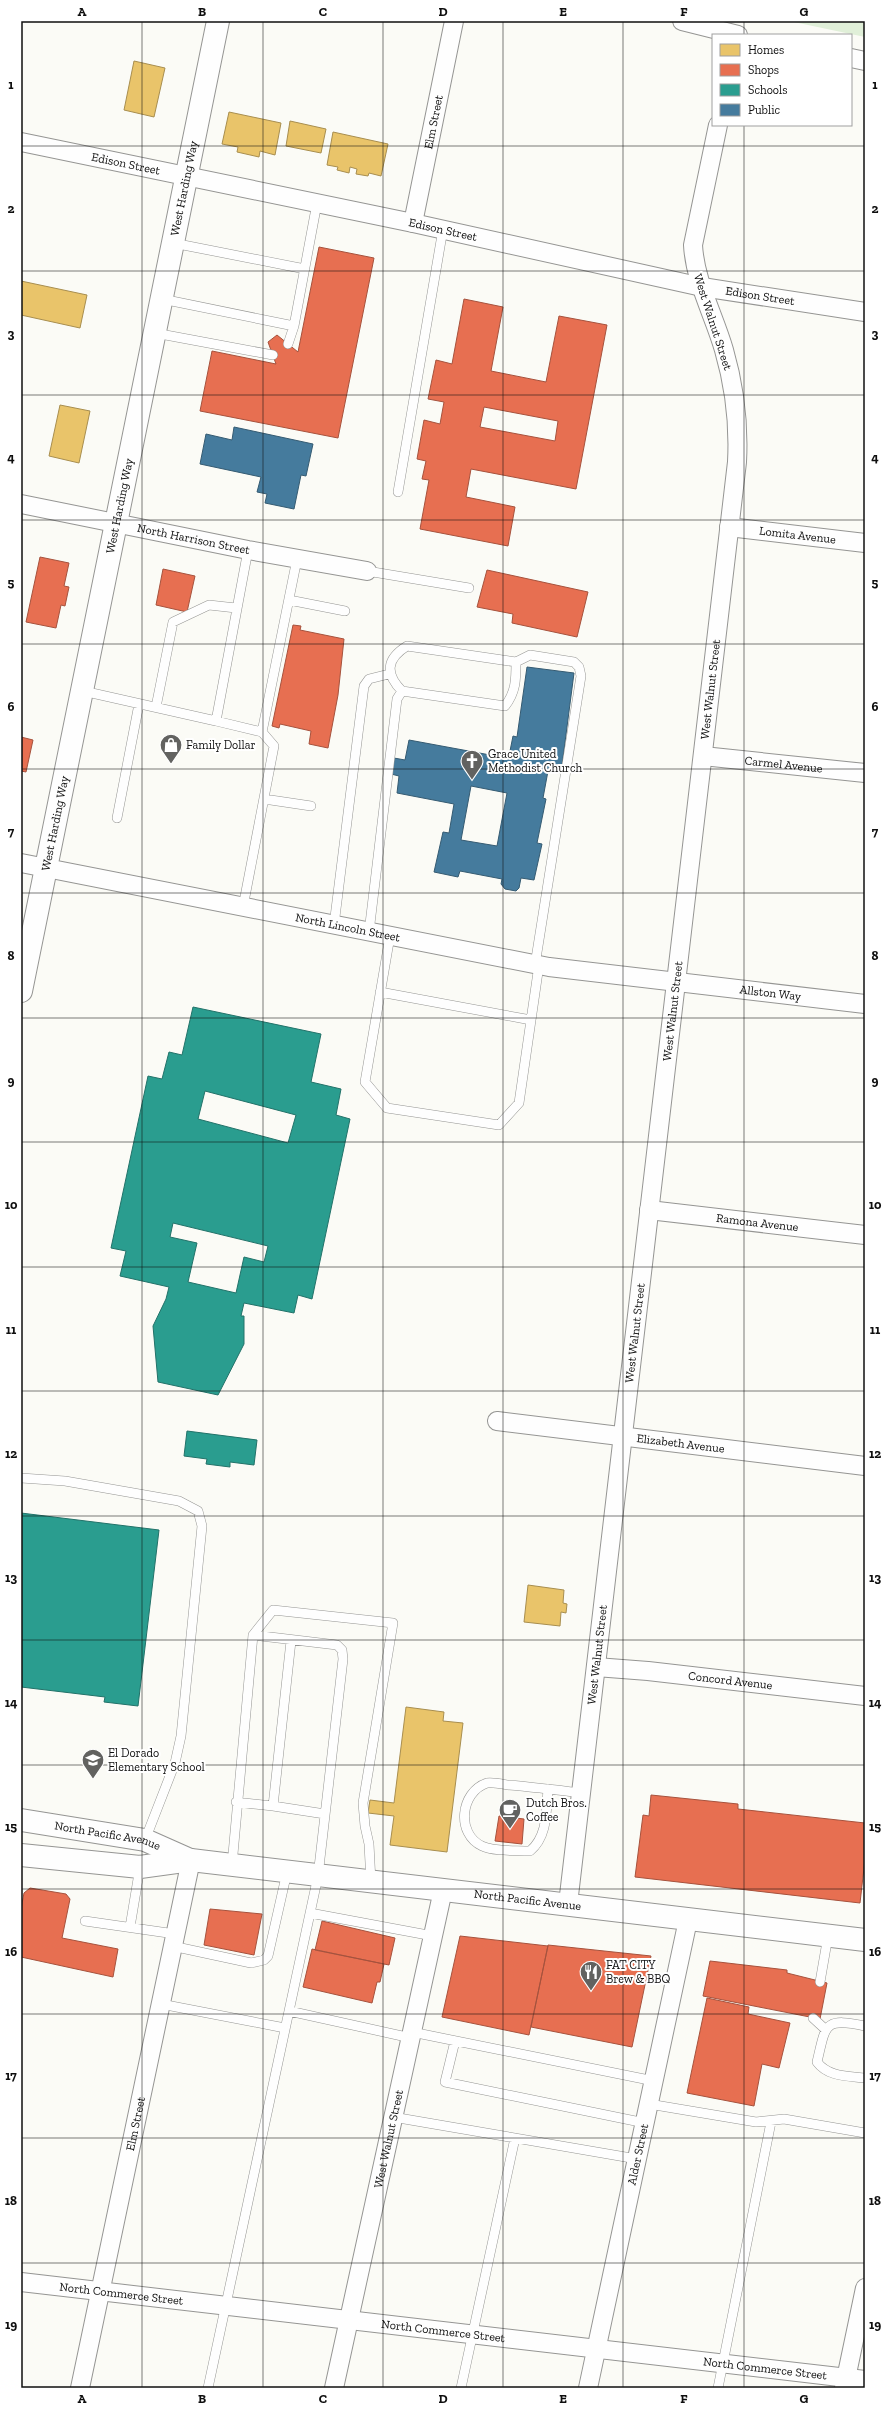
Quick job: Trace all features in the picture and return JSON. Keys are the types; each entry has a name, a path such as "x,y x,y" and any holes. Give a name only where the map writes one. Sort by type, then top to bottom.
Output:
{"street":[{"name":"West Harding Way","path":"21,991 218,21"},
{"name":"Elm Street","path":"413,223 454,21"},
{"path":"682,21 733,34"},
{"path":"852,58 865,61"},
{"name":"West Walnut Street","path":"568,1904 737,462 739,430 737,412 724,350 694,265 692,245 718,126"},
{"name":"Edison Street","path":"21,142 413,223 702,287 865,312"},
{"name":"North Harrison Street","path":"21,504 248,550 367,571"},
{"name":"Lomita Avenue","path":"729,527 865,543"},
{"name":"Carmel Avenue","path":"702,756 865,773"},
{"name":"North Lincoln Street","path":"21,863 537,965 676,982"},
{"name":"Allston Way","path":"676,982 865,1004"},
{"name":"Ramona Avenue","path":"649,1210 865,1235"},
{"name":"Elizabeth Avenue","path":"497,1421 865,1466"},
{"name":"Concord Avenue","path":"596,1667 648,1671 865,1696"},
{"name":"North Pacific Avenue","path":"21,1820 145,1840 191,1860"},
{"name":"North Pacific Avenue","path":"21,1857 140,1866 191,1860 865,1940"},
{"name":"Elm Street","path":"80,2388 191,1860"},
{"name":"West Walnut Street","path":"334,2388 443,1890"},
{"name":"Alder Street","path":"588,2388 688,1920"},
{"name":"North Commerce Street","path":"21,2282 100,2293 226,2304 472,2336 724,2364 845,2383 865,2380"},
{"path":"845,2383 865,2288"}],"lane":[{"path":"288,344 294,326 318,203"},
{"path":"398,492 443,230"},
{"path":"173,243 305,269"},
{"path":"162,299 294,326"},
{"path":"155,333 273,355"},
{"path":"216,721 248,550"},
{"path":"262,732 297,559"},
{"path":"367,571 469,588"},
{"path":"289,600 345,611"},
{"path":"156,707 173,622 209,605 236,608"},
{"path":"390,936 365,1082 387,1108 498,1126 519,1103 537,965 581,676 579,667 574,662 530,655 516,662 407,646 397,652 389,674 392,681 402,691 505,706 511,698 516,684 516,662"},
{"path":"334,925 364,686 369,679 389,674"},
{"path":"83,691 262,732 274,746 243,907"},
{"path":"369,932 397,699 402,691"},
{"path":"117,818 139,704"},
{"path":"264,799 311,806"},
{"path":"380,992 531,1020"},
{"path":"21,1478 66,1481 179,1501 198,1511 202,1526 180,1736 175,1763 145,1840"},
{"path":"232,1865 236,1802 253,1634 272,1610 393,1623 363,1803 365,1826 370,1844 371,1882"},
{"path":"208,2388 318,1876 342,1650 336,1645 291,1641 253,1634"},
{"path":"274,1806 291,1641"},
{"path":"548,1789 544,1824 538,1844 530,1851 483,1847 472,1840 465,1829 466,1803 474,1791 487,1783 548,1789 581,1793"},
{"path":"236,1802 325,1814"},
{"path":"130,1927 140,1866"},
{"path":"85,1921 130,1927 251,1963 264,1960 268,1956 287,1872"},
{"path":"310,1913 433,1936"},
{"path":"820,1982 828,1936"},
{"path":"160,2004 285,2028"},
{"path":"289,2011 411,2035 455,2041 654,2081"},
{"path":"813,2018 825,2029"},
{"path":"865,2026 842,2021 832,2024 825,2029 817,2062 822,2070 865,2078"},
{"path":"455,2041 445,2082 645,2124"},
{"path":"649,2104 756,2122 771,2122 784,2119 865,2132"},
{"path":"393,2117 637,2159"},
{"path":"718,2388 771,2122"},
{"path":"461,2388 515,2138"}],"green space":[{"path":"789,21 865,21 865,37"}],"building: Homes":[{"path":"134,61 165,68 154,117 124,110"},
{"path":"229,112 281,123 275,155 260,151 259,157 237,152 238,147 222,144"},
{"path":"290,121 326,129 321,153 286,146"},
{"path":"333,132 388,144 381,176 369,173 368,176 356,174 357,169 350,167 349,173 337,170 338,167 327,165"},
{"path":"21,281 87,295 80,328 21,315"},
{"path":"60,405 90,411 79,463 49,456"},
{"path":"528,1585 564,1590 563,1603 567,1604 566,1613 561,1612 560,1626 524,1622"},
{"path":"406,1707 444,1712 443,1721 463,1723 447,1852 390,1845 394,1816 368,1813 370,1800 394,1803"}],"building: Shops":[{"path":"319,247 374,258 338,438 200,411 212,351 276,364 268,342 277,335 298,352"},
{"path":"464,299 503,307 491,371 546,382 559,316 607,325 576,489 471,469 466,497 515,507 508,546 420,529 429,480 422,479 426,461 417,459 424,420 440,424 444,402 428,399 436,360 452,364","holes":["484,407 558,421 555,441 480,427"]},
{"path":"40,557 69,563 64,586 69,587 65,606 61,605 56,628 26,622"},
{"path":"163,569 195,576 187,612 156,605"},
{"path":"487,570 588,592 577,637 512,623 513,614 477,607"},
{"path":"293,625 301,626 300,630 344,639 338,695 328,748 309,744 311,731 280,724 279,728 272,726"},
{"path":"21,737 33,740 26,772 21,771"},
{"path":"651,1795 738,1804 738,1809 865,1823 865,1859 860,1903 635,1877 643,1815 649,1816"},
{"name":"Dutch Bros. Coffee","path":"499,1816 524,1819 522,1844 495,1841"},
{"path":"30,1888 66,1894 70,1899 62,1938 118,1949 113,1977 21,1957 21,1909 24,1893"},
{"path":"210,1909 262,1914 254,1955 204,1945"},
{"path":"322,1921 395,1938 389,1965 315,1950"},
{"path":"460,1936 548,1946 529,2035 442,2017"},
{"name":"FAT CITY Brew & BBQ","path":"548,1945 651,1956 632,2047 531,2027"},
{"path":"312,1949 384,1964 380,1982 377,1982 372,2003 303,1987"},
{"path":"710,1961 787,1970 787,1973 827,1983 820,2019 703,1996"},
{"path":"707,1998 749,2007 748,2014 790,2023 779,2068 762,2064 754,2106 687,2093"}],"building: Schools":[{"path":"193,1007 321,1034 311,1082 341,1089 336,1115 350,1119 312,1299 298,1295 294,1313 244,1303 241,1316 244,1316 244,1344 218,1395 158,1382 153,1326 166,1299 169,1287 120,1276 126,1251 111,1248 148,1076 162,1079 169,1052 182,1055","holes":["205,1091 296,1115 288,1143 198,1119","173,1223 268,1246 264,1262 244,1257 236,1293 188,1282 197,1243 170,1237"]},
{"path":"187,1431 257,1440 254,1465 230,1462 230,1467 206,1464 207,1459 184,1456"},
{"path":"21,1513 159,1530 138,1706 104,1702 105,1697 21,1687"}],"building: Public":[{"path":"234,427 313,444 306,476 301,475 294,509 265,503 267,494 257,492 261,477 200,464 206,434 232,440"},
{"name":"Grace United Methodist Church","path":"527,667 574,673 561,773 548,771 543,798 546,799 537,843 542,844 534,880 521,878 519,888 516,891 505,889 501,884 502,879 460,871 458,877 434,872 443,832 449,833 454,804 397,793 399,776 391,774 394,758 405,760 409,740 501,757 502,753 516,755 516,752 510,751 513,736 517,737","holes":["471,786 507,793 497,846 461,840"]}],"place":[{"name":"Family Dollar","path":"171,764"},
{"name":"Grace United Methodist Church","path":"472,780"},
{"name":"El Dorado Elementary School","path":"93,1780"},
{"name":"Dutch Bros. Coffee","path":"510,1830"},
{"name":"FAT CITY Brew & BBQ","path":"591,1992"}]}
